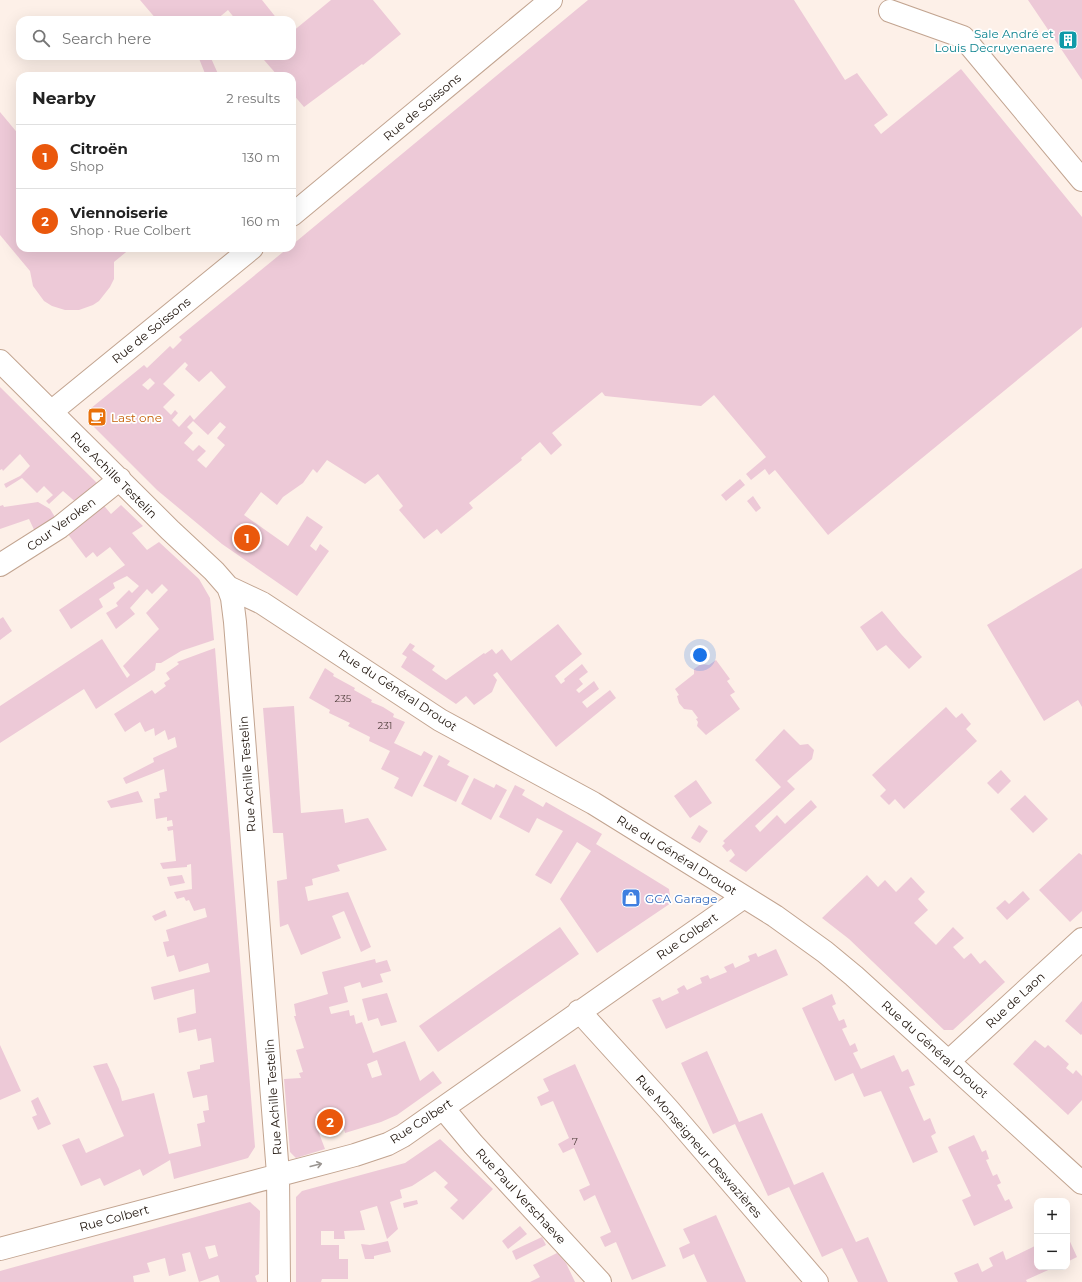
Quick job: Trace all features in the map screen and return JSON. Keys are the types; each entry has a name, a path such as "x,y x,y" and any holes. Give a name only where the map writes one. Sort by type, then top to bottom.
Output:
{"street":[{"name":"Rue de Soissons","path":"296,212 551,0"},
{"path":"890,11 963,37 1082,180"},
{"name":"Rue de Soissons","path":"51,412 247,252"},
{"name":"Rue Achille Testelin","path":"0,361 214,571 228,587 232,598 278,1174 279,1282"},
{"name":"Cour Veroken","path":"0,565 60,527 120,479"},
{"name":"Rue du Général Drouot","path":"228,587 262,604 440,720 586,799 775,916 825,952 949,1061 1082,1183"},
{"name":"Rue Colbert","path":"0,1249 278,1174 355,1155 388,1144 442,1108 578,1011 744,897"},
{"name":"Rue de Laon","path":"949,1061 1082,939"},
{"name":"Rue Monseigneur Deswazières","path":"578,1011 668,1109 817,1282"},
{"name":"Rue Paul Verschaeve","path":"442,1108 600,1282"}],"building":[{"path":"140,0 262,0 275,16 233,16 228,10 221,16 154,16"},
{"path":"331,0 373,0 401,34 363,65 362,64 304,107 296,98 296,72 274,72 264,60 296,60 296,29"},
{"path":"588,0 794,0 845,80 857,73 888,115 874,125 881,134 961,69 1082,217 1082,327 828,535 775,470 769,475 765,469 751,480 746,474 766,457 714,395 701,406 605,396 602,392 552,433 562,445 551,455 540,442 521,458 522,460 469,503 473,508 441,534 437,529 424,539 399,510 403,506 378,474 365,484 327,460 317,473 313,469 303,483 283,497 277,505 261,492 244,515 288,546 307,516 323,527 310,546 316,551 320,544 329,551 297,596 222,544 157,490 88,421 90,409 144,365 147,368 170,346 173,349 182,340 179,337 283,252 296,252 296,242","holes":["185,362 188,365 185,369 199,382 211,371 226,387 194,420 190,415 179,427 172,420 178,413 175,410 171,415 163,407 175,395 163,384","150,378 155,383 148,390 142,385","193,421 208,435 220,422 226,427 217,438 225,445 206,468 197,460 206,451 199,445 193,451 184,443 193,433 187,427"]},
{"name":"Sale André et Louis Decruyenaere","path":"1028,0 1082,0 1082,80"},
{"path":"200,60 212,60 217,72 204,72"},
{"path":"0,112 16,131 16,252 126,252 114,262 114,279 110,287 99,301 79,310 65,310 52,306 44,301 33,286 30,271 0,235"},
{"path":"0,387 100,486 79,505 63,491 49,504 46,501 53,495 44,486 37,493 22,478 6,488 4,484 20,476 30,466 20,454 3,471 2,469 0,470"},
{"path":"740,479 745,485 726,501 721,495"},
{"path":"753,496 761,508 756,512 747,501"},
{"path":"100,501 111,514 121,505 143,526 132,533 147,550 159,542 199,579 210,598 214,640 181,651 161,663 156,663 155,670 96,709 84,689 0,743 0,706 102,639 127,678 130,675 123,666 159,629 146,613 168,590 162,584 152,594 147,589 130,608 135,614 116,629 106,613 118,606 116,603 129,590 132,593 139,586 127,576 113,583 115,588 99,599 103,607 71,629 59,610 125,565 110,547 97,557 93,552 86,558 64,529"},
{"path":"38,502 50,509 58,522 37,536 29,519 0,529 0,506 3,505 4,507"},
{"path":"1082,568 1082,707 1078,700 1044,721 987,625"},
{"path":"882,611 922,657 909,669 886,645 877,651 860,627"},
{"path":"3,617 12,631 0,640 0,619"},
{"path":"558,624 582,654 555,676 561,684 565,681 564,679 582,664 588,672 579,679 583,684 576,690 579,693 594,681 599,689 582,702 587,708 610,690 616,698 556,747 497,672 493,675 497,680 492,692 474,705 466,696 456,704 401,667 407,657 402,654 410,643 415,646 412,650 435,666 432,670 446,680 492,649 496,654 502,649 511,661"},
{"path":"215,648 255,1147 248,1158 174,1179 170,1160 143,1176 140,1169 104,1186 100,1178 81,1186 62,1145 79,1138 86,1153 124,1136 93,1066 107,1063 119,1089 122,1101 154,1093 169,1154 201,1146 197,1124 205,1122 203,1111 209,1110 207,1095 193,1098 187,1072 200,1069 200,1065 214,1062 211,1038 198,1041 196,1029 179,1033 177,1018 196,1013 194,989 154,1000 151,987 210,972 208,963 179,972 174,955 167,957 163,942 169,941 166,930 207,917 205,908 194,911 189,900 186,901 184,897 177,899 174,892 192,889 191,864 187,865 187,867 163,869 160,863 176,861 173,830 168,831 167,827 173,826 172,820 167,821 167,817 156,819 154,799 160,798 159,793 167,791 164,769 126,784 123,778 154,762 153,758 177,747 175,737 168,740 165,730 155,736 154,728 145,732 140,722 125,732 114,714 152,690 155,694 166,686 164,683 170,679 166,673 179,664 177,662"},
{"path":"716,660 730,679 727,681 735,692 730,695 740,709 706,735 697,726 698,722 696,719 698,718 692,710 684,709 679,703 677,696 679,695 675,689 694,674 694,669 701,664 709,665"},
{"path":"325,668 334,674 333,676 355,688 354,690 372,700 371,702 394,714 393,717 405,722 394,743 421,756 424,751 433,756 412,797 394,788 399,778 381,769 390,751 369,741 370,737 348,726 350,723 329,713 330,710 309,698"},
{"path":"294,706 301,813 343,809 345,823 368,818 387,850 337,865 340,871 312,879 313,885 305,887 308,901 348,892 371,947 361,952 344,911 332,916 341,938 301,955 288,924 280,927 277,881 287,879 283,833 273,833 263,708"},
{"path":"946,707 956,718 962,713 971,724 966,729 977,741 904,809 895,799 889,805 880,796 886,790 872,775"},
{"path":"784,729 800,745 808,744 814,750 812,759 787,781 795,789 755,826 760,832 777,815 785,824 811,800 817,807 746,872 729,861 735,855 731,849 727,852 722,846 725,843 723,841 781,787 755,760"},
{"path":"439,755 450,761 447,765 469,776 456,802 423,786"},
{"path":"1001,770 1011,781 998,794 987,783"},
{"path":"474,778 494,788 496,784 507,790 491,820 461,804"},
{"path":"696,780 712,803 690,818 674,796"},
{"path":"515,785 525,790 522,795 543,807 546,802 602,834 596,844 669,889 671,903 597,953 560,899 591,851 577,842 551,884 535,875 563,831 537,818 529,833 499,817"},
{"path":"138,791 143,802 111,808 107,801"},
{"path":"1025,795 1048,819 1033,833 1010,809"},
{"path":"699,825 708,831 700,843 691,838"},
{"path":"1079,853 1082,855 1082,911 1070,922 1039,890"},
{"path":"182,875 185,883 170,886 167,877"},
{"path":"867,875 878,887 885,880 896,892 911,877 925,892 918,899 928,910 914,923 936,945 953,927 964,938 953,947 964,959 971,953 980,964 985,960 1005,982 953,1030 944,1030 849,939 822,918"},
{"path":"1023,891 1030,899 1007,920 996,908 1005,900 1009,904"},
{"path":"165,910 167,916 155,921 152,916"},
{"path":"560,927 579,954 438,1052 419,1026"},
{"path":"776,949 788,975 666,1029 652,1000 660,997 662,1001 679,993 677,989 684,985 687,990 702,983 700,978 708,975 710,979 727,972 724,967 733,963 735,968 750,961 748,956 756,953 758,957"},
{"path":"375,959 376,963 387,960 391,971 380,974 383,982 362,988 360,982 344,987 348,1002 329,1007 331,1014 349,1010 350,1016 354,1015 356,1024 362,1022 373,1053 405,1041 420,1081 433,1071 442,1083 397,1115 381,1122 345,1133 341,1117 316,1125 325,1149 296,1158 290,1152 284,1079 301,1078 299,1073 303,1072 296,1050 304,1048 294,1016 296,1016 294,1004 328,994 322,972","holes":["377,1060 382,1075 372,1078 367,1064"]},
{"path":"387,993 397,1022 381,1026 378,1018 368,1021 362,999"},
{"path":"832,994 836,1004 832,1006 839,1021 844,1019 847,1027 842,1029 850,1046 855,1043 858,1051 853,1053 861,1069 894,1055 902,1072 908,1069 915,1085 909,1087 924,1121 930,1118 936,1133 931,1136 938,1152 913,1163 881,1091 864,1097 853,1073 835,1081 802,1008"},
{"path":"1082,1001 1082,1034 1081,1035 1065,1021"},
{"path":"1035,1040 1045,1048 1048,1045 1069,1064 1066,1068 1073,1074 1076,1070 1082,1076 1082,1100 1068,1115 1013,1064"},
{"path":"0,1045 21,1091 0,1100"},
{"path":"707,1051 739,1122 762,1113 794,1185 823,1172 856,1242 868,1237 888,1282 858,1282 842,1248 822,1257 789,1187 768,1196 735,1124 713,1134 681,1063"},
{"path":"575,1064 666,1266 632,1280 616,1242 605,1247 600,1237 611,1232 595,1195 584,1201 579,1190 590,1185 574,1148 563,1153 558,1144 569,1138 553,1101 541,1106 537,1097 549,1091 543,1079"},
{"path":"38,1097 51,1124 38,1130 32,1117 37,1115 31,1101"},
{"path":"974,1135 982,1152 986,1150 989,1159 986,1160 993,1176 997,1174 1001,1183 997,1185 1005,1201 1009,1199 1013,1208 974,1226 962,1200 971,1196 948,1147"},
{"path":"440,1139 493,1189 463,1220 450,1208 458,1200 444,1187 448,1183 435,1171 412,1186 400,1190 402,1198 390,1202 398,1229 387,1239 377,1206 360,1211 365,1230 344,1231 345,1239 334,1239 334,1231 321,1231 321,1245 339,1245 339,1259 348,1259 348,1279 322,1279 321,1282 296,1282 296,1197 302,1191 405,1163"},
{"path":"417,1200 418,1204 404,1208 403,1203"},
{"path":"250,1202 260,1211 259,1274 255,1276 257,1282 220,1282 218,1275 199,1282 190,1252 182,1254 186,1271 169,1276 165,1258 147,1263 150,1272 133,1276 134,1282 0,1282 0,1271","holes":["215,1245 218,1256 209,1259 205,1247"]},
{"path":"716,1215 746,1282 707,1282 694,1254 683,1259 679,1248 690,1243 683,1229"},
{"path":"520,1226 527,1234 508,1249 502,1241"},
{"path":"542,1237 546,1245 516,1260 512,1251"},
{"path":"388,1241 391,1252 374,1256 374,1259 365,1259 361,1244 370,1245"},
{"path":"1070,1242 1077,1257 1070,1260"},
{"path":"1034,1246 1034,1270 1048,1270 1026,1280 1027,1282 958,1282 954,1273 978,1263 982,1272 993,1266 989,1258 1003,1251 1006,1260"},
{"path":"557,1253 566,1263 575,1282 530,1282 540,1277 533,1265"}],"place":[{"name":"Sale André et Louis Decruyenaere","path":"1068,40"},
{"name":"Last one","path":"97,417"},
{"name":"Citroën","path":"247,538"},
{"name":"GCA Garage","path":"631,898"},
{"name":"Viennoiserie","path":"330,1122"}]}
